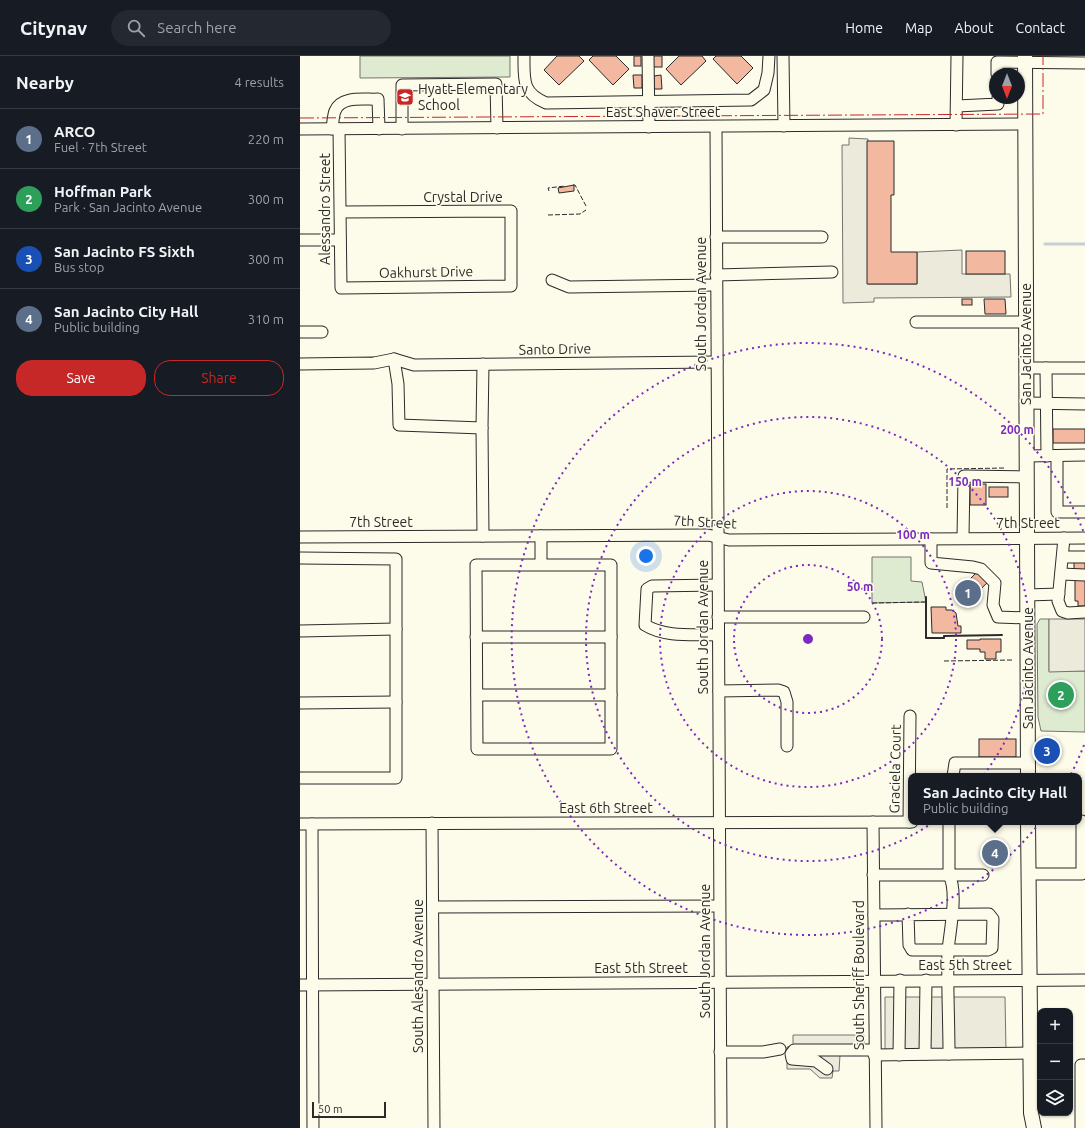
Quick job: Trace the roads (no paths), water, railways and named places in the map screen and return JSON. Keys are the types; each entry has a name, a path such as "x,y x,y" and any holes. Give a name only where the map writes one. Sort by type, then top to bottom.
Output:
{"main road":[{"name":"San Jacinto Avenue","path":"1025,59 1028,769"},
{"path":"1028,825 1031,1113 1034,1128"}],"street":[{"path":"524,56 524,79 528,92 536,99 546,104 751,100 764,90 768,73 769,56"},
{"path":"648,56 649,127"},
{"path":"783,56 784,126"},
{"path":"956,124 957,56"},
{"path":"997,68 997,62 1025,59 1085,63"},
{"path":"402,129 402,85 496,84 497,128"},
{"name":"Alessandro Street","path":"340,288 340,212 335,109 342,102 349,100 378,99 378,129"},
{"path":"957,106 998,104"},
{"name":"East Shaver Street","path":"300,129 335,130 1026,124"},
{"name":"South Jordan Avenue","path":"716,127 721,1128"},
{"name":"Crystal Drive","path":"340,212 511,211 512,286"},
{"path":"716,237 822,236"},
{"path":"300,240 340,240"},
{"path":"552,280 569,287 716,280 832,272"},
{"name":"Oakhurst Drive","path":"340,288 512,286"},
{"path":"916,322 1026,322"},
{"path":"300,332 322,332"},
{"path":"300,364 374,363 394,359 398,384 399,425 482,428"},
{"name":"Santo Drive","path":"394,359 414,365 717,362"},
{"path":"483,364 483,536"},
{"path":"1027,368 1085,368"},
{"path":"1046,368 1046,403 1057,512 1085,512"},
{"path":"1027,403 1085,404"},
{"path":"1027,456 1085,455"},
{"path":"963,538 964,476 1027,477"},
{"name":"7th Street","path":"300,537 708,535 729,540 1085,538"},
{"path":"541,536 541,565"},
{"path":"931,538 932,563 981,569 995,583 993,605 998,617 1027,618"},
{"path":"1064,538 1058,601 1062,611 1085,612"},
{"path":"1063,557 1085,558"},
{"path":"300,558 396,559 396,778 300,778"},
{"path":"611,564 611,636 611,749 477,749 476,565 611,564"},
{"path":"1061,574 1085,575"},
{"path":"718,585 652,586 647,589 645,598 645,625 652,630 669,634 718,635"},
{"path":"1027,595 1059,594"},
{"path":"718,617 864,617"},
{"path":"300,631 396,629"},
{"path":"476,637 611,636"},
{"path":"718,691 778,690 784,692 787,702 787,746"},
{"path":"477,695 611,695"},
{"path":"300,703 396,702"},
{"name":"Graciela Court","path":"910,716 910,773"},
{"path":"954,773 955,764 1028,769"},
{"path":"1028,874 1082,874 1082,821"},
{"name":"South Sheriff Boulevard","path":"873,822 873,980 876,1128"},
{"name":"East 6th Street","path":"300,824 908,822"},
{"name":"South Alesandro Avenue","path":"432,823 434,1128"},
{"path":"312,824 313,1128"},
{"path":"949,825 949,875 952,882 953,914 948,950 949,1054"},
{"path":"873,875 983,875"},
{"path":"432,907 719,906"},
{"path":"874,915 908,914 991,914 993,919 993,946 988,950 910,949 908,945 908,914"},
{"name":"East 5th Street","path":"300,985 720,983 873,980 1085,980"},
{"path":"900,980 900,1054"},
{"path":"925,1054 926,980"},
{"path":"720,1052 763,1052 780,1049"},
{"path":"827,1069 816,1061 792,1059 791,1054 794,1050 900,1054 1030,1053"},
{"path":"1081,1128 1081,1065 1085,1065"}],"waterway":[{"path":"1045,244 1085,244"}],"place":[{"name":"Hyatt Elementary School","path":"405,97"},
{"name":"ARCO","path":"968,593"},
{"name":"Hoffman Park","path":"1061,695"},
{"name":"San Jacinto FS Sixth","path":"1047,751"},
{"name":"San Jacinto City Hall","path":"995,853"}]}
